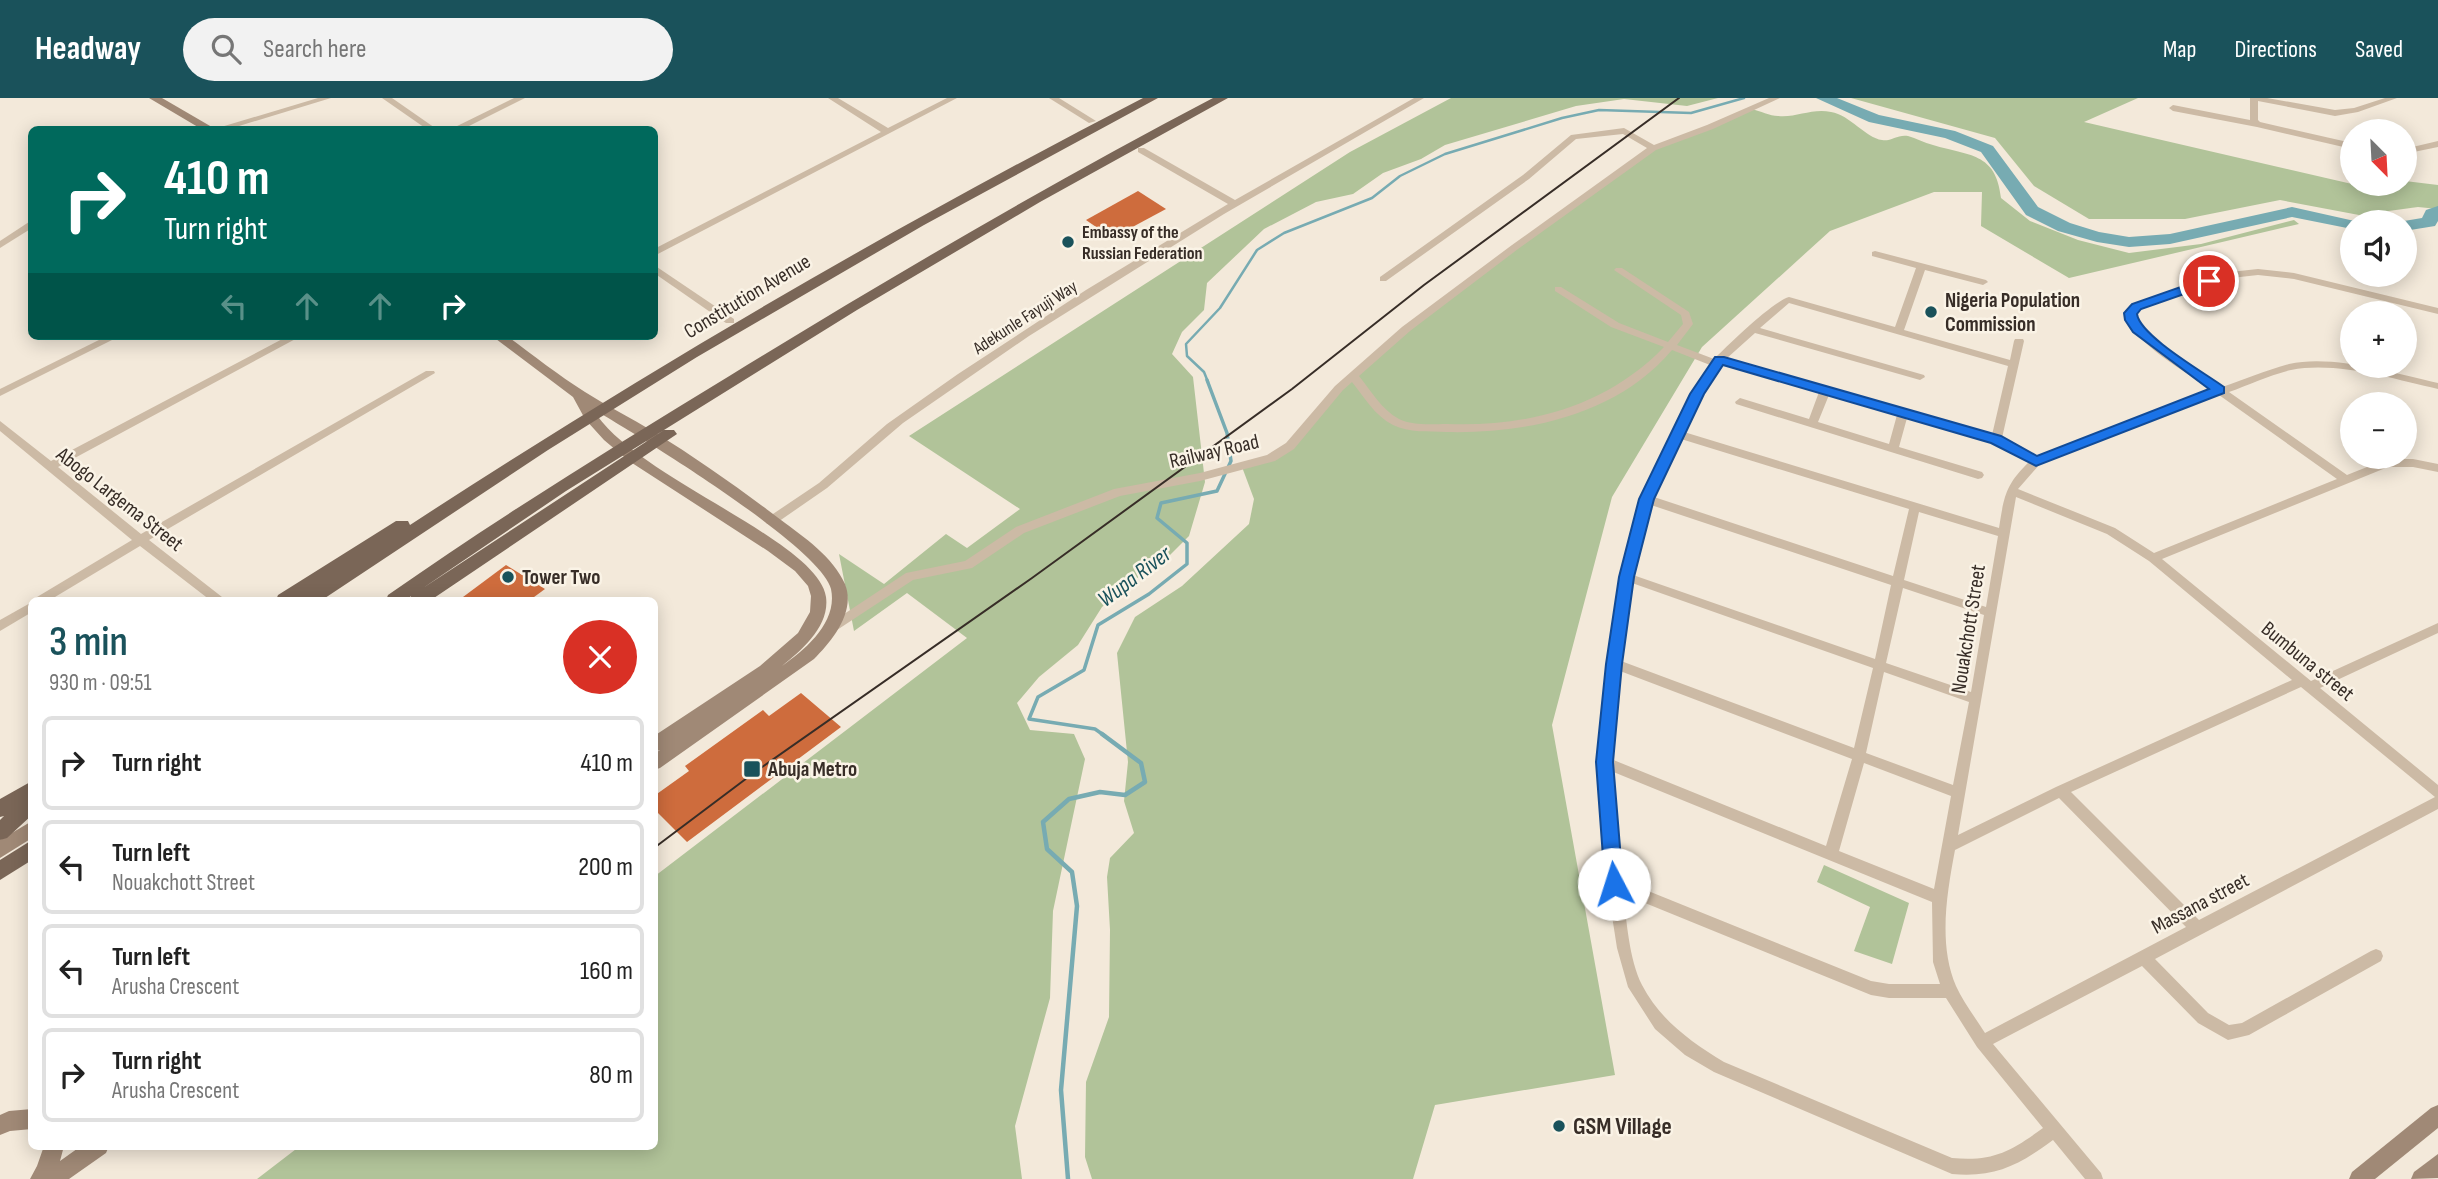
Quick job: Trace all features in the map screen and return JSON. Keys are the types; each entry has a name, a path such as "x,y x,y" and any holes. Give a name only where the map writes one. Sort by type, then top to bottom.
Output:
{"main road":[{"path":"1022,167 1092,121 1134,98"},
{"name":"Constitution Avenue","path":"314,597 638,387 852,260 1152,98"},
{"path":"398,597 583,474 867,298 1032,200 1222,98"},
{"path":"1032,200 1071,186 1239,98"},
{"path":"423,597 806,346 867,298"},
{"path":"289,597 585,402 730,321 778,304"},
{"path":"0,809 28,792"},
{"path":"0,832 28,807"},
{"path":"0,871 28,851"}],"street":[{"path":"155,98 205,126"},
{"path":"221,126 327,98"},
{"path":"386,98 428,126"},
{"path":"462,126 521,98"},
{"path":"832,98 886,131"},
{"path":"658,251 953,98"},
{"path":"1053,98 1092,121"},
{"name":"Adekunle Fayuji Way","path":"771,521 839,472 869,442 899,419 1032,330 1233,203 1420,98"},
{"name":"Railway Road","path":"833,627 900,580 968,565 1028,527 1118,492 1200,477 1271,458 1290,446 1353,376 1428,312 1653,148 1776,98"},
{"path":"2257,124 2254,121 2254,98 2334,113 2355,110 2393,98"},
{"path":"2173,108 2340,143"},
{"path":"1383,279 1526,177 1574,137 1624,131 1653,148"},
{"path":"2417,149 2438,144"},
{"path":"1141,150 1233,203"},
{"path":"0,245 28,226"},
{"path":"1875,254 1983,282"},
{"path":"1899,330 1921,267"},
{"path":"1353,376 1391,419 1399,424 1493,429 1561,416 1600,400 1636,379 1688,324 1686,314 1619,270"},
{"path":"658,271 730,321"},
{"path":"2345,479 2138,330 2130,313 2136,306 2188,287 2230,275 2258,272 2294,275 2438,311"},
{"path":"1558,289 1615,325 1669,346 1996,440 2036,461"},
{"path":"2013,364 1789,300 1751,329 1718,362 1697,394 1647,499 1627,577 1614,664 1604,762 1614,884 1624,948 1635,987 1660,1024 1690,1050 1719,1067 1952,1166 1971,1169 2011,1161 2054,1129"},
{"path":"1751,329 1920,377"},
{"path":"0,393 107,340"},
{"path":"49,467 288,340"},
{"path":"503,340 585,402 658,441 771,521 831,572 838,585 839,605 833,627 800,662 658,760"},
{"path":"1996,440 2019,341"},
{"name":"Nouakchott Street","path":"2095,1179 1982,1042 1950,991 1940,962 1937,932 1939,898 2011,491 2022,474 2036,461 2220,390 2291,366 2321,365 2388,373 2438,386"},
{"path":"46,597 430,373"},
{"path":"1812,425 1825,391"},
{"path":"585,402 594,424 633,457 802,568 819,593 819,607 814,622 788,653 658,742"},
{"path":"1740,402 1978,475"},
{"path":"1893,449 1903,414"},
{"name":"Abogo Largema Street","path":"0,425 214,597"},
{"path":"1677,434 2002,533"},
{"path":"2153,558 2387,463 2413,463 2438,468"},
{"name":"Bumbuna street","path":"2011,491 2111,531 2153,558 2438,793"},
{"path":"1647,499 1991,612"},
{"path":"1831,854 1859,756 1896,581 1915,506"},
{"path":"1627,577 1976,699"},
{"path":"0,626 28,608"},
{"path":"1949,846 2061,791 2438,628"},
{"path":"1614,664 1958,793"},
{"path":"1604,762 1939,898"},
{"path":"2061,791 2197,928"},
{"name":"Massana street","path":"1982,1042 2438,802"},
{"path":"0,850 28,831"},
{"path":"1614,884 1871,988 1950,991"},
{"path":"2143,957 2203,1018 2228,1033 2244,1030 2376,956"},
{"path":"2359,1179 2438,1115"},
{"path":"0,1125 28,1120"},
{"path":"40,1179 54,1150"},
{"path":"51,1179 93,1150"},
{"path":"2421,1179 2438,1164"}],"green space":[{"path":"1451,98 1718,98 1687,106 1624,99 1576,106 1445,145 1421,159 1383,173 1353,194 1316,202 1264,229 1207,283 1204,310 1182,332 1172,354 1193,377 1205,482 1189,536 1168,557 1124,587 1102,607 1078,645 1039,677 1017,703 1030,730 1074,734 1085,759 1053,911 1050,998 1015,1126 1022,1179 257,1179 295,1150 658,1150 658,874 967,638 907,593 854,631 839,554 884,584 946,534 967,548 1020,509 909,436 1350,152"},
{"path":"1851,98 2138,98 2084,122 2340,181 2340,196 2417,196 2417,182 2438,185 2438,209 2418,207 2340,211 2280,200 2185,219 2089,219 2034,186 1995,138"},
{"path":"1752,109 1778,116 1831,112 1845,117 1876,138 1885,140 1908,136 1969,154 1987,164 1998,183 2001,198 2030,221 2078,240 2129,253 2201,244 2294,220 2299,224 2069,278 1981,226 1982,192 1934,192 1830,231 1702,347 1612,497 1552,725 1615,1075 1435,1105 1413,1179 1092,1179 1085,1157 1086,1082 1109,1017 1110,930 1107,877 1110,858 1134,833 1124,801 1128,762 1117,653 1135,617 1182,586 1249,524 1254,499 1242,467 1271,458 1406,329 1653,148"},
{"path":"1824,865 1909,903 1892,964 1854,951 1870,907 1817,882"}],"building":[{"path":"1138,191 1166,209 1112,238 1086,220"},
{"name":"Tower Two","path":"506,565 545,589 534,597 463,597"},
{"path":"801,693 841,727 687,842 658,813 658,793 689,771 685,766 763,710 769,716"}],"waterway":[{"name":"Wupa River","path":"1208,382 1204,372 1187,356 1186,344 1220,308 1257,250 1284,233 1372,198 1400,176 1445,154 1562,118 1599,110 1691,113 1744,98"},
{"path":"1824,98 1875,119 1949,134 1987,149 2032,211 2064,227 2097,237 2129,242 2170,239 2292,212 2340,222"},
{"path":"2417,224 2429,222 2432,214 2438,211"},
{"name":"Wupa River","path":"1105,736 1095,729 1029,719 1038,697 1084,670 1098,625 1149,594 1187,564 1187,543 1157,518 1161,503 1217,491 1231,461 1227,433 1207,380"},
{"name":"Wupa River","path":"1068,1179 1061,1090 1077,906 1072,872 1047,849 1043,822 1069,799 1100,792 1125,795 1145,782 1141,763 1102,734"}],"tram line":[{"path":"658,845 755,772 1032,578 1292,389 1424,285 1679,98"}],"place":[{"name":"Embassy of the Russian Federation","path":"1068,242"},
{"name":"Nigeria Population Commission","path":"1931,312"},
{"name":"Tower Two","path":"508,577"},
{"name":"Abuja Metro","path":"752,769"},
{"name":"GSM Village","path":"1559,1126"}],"route":[{"path":"1614,884 1604,762 1614,664 1627,577 1647,499 1697,394 1720,360 1996,440 2036,461 2220,390 2155,345 2138,330 2130,313 2136,306 2209,281"}]}
